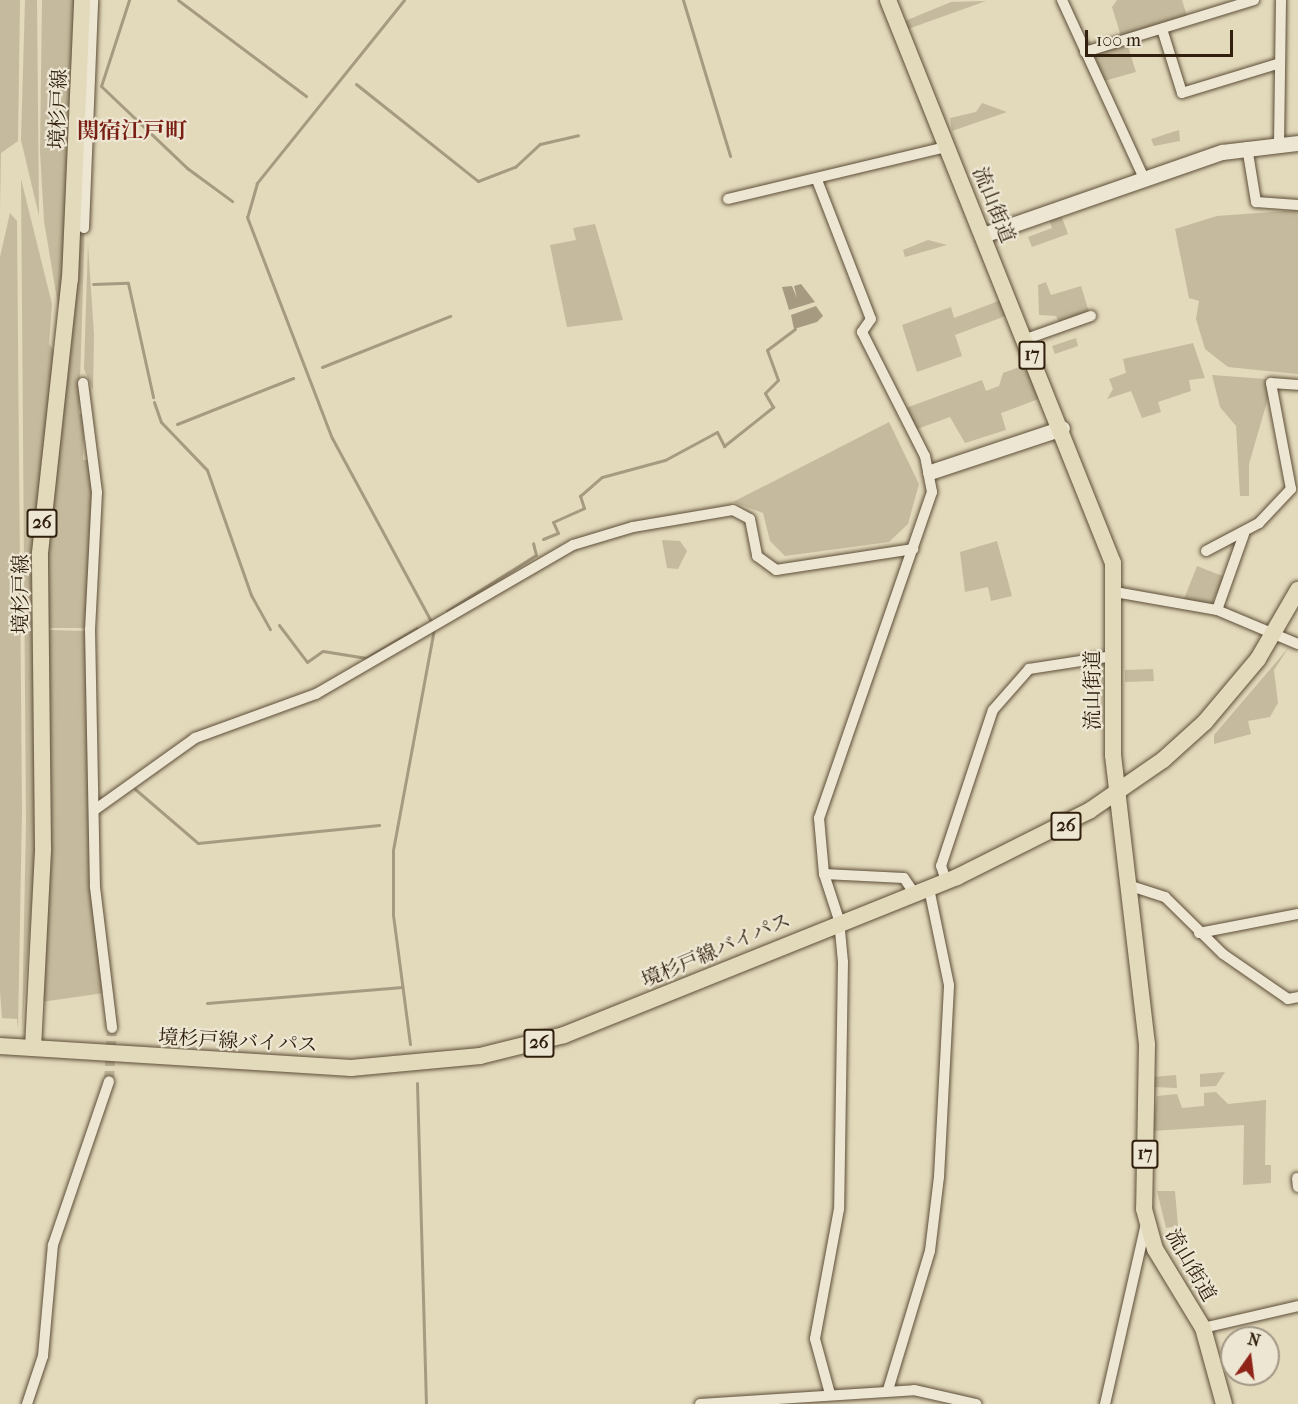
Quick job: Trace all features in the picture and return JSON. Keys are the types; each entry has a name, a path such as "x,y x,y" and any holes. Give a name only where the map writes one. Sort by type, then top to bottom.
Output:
{"main road":[{"name":"境杉戸線","path":"33,1048 43,791 40,553 70,279 82,0"},
{"name":"流山街道","path":"888,0 1109,546 1115,592 1113,656 1118,793 1131,886 1148,1044 1146,1222 1162,1262 1203,1328 1224,1404"},
{"name":"境杉戸線バイパス","path":"33,1048 291,1067 394,1066 480,1056 564,1035 839,920 946,881 1060,829 1118,793 1205,722 1274,633 1298,590"},
{"name":"26","path":"1,1046 33,1048"}],"street":[{"path":"84,228 93,0"},
{"path":"1062,0 1143,176"},
{"path":"1085,51 1254,0"},
{"path":"1279,144 1281,0"},
{"path":"1162,29 1182,93 1280,63"},
{"path":"984,236 1143,176 1247,147 1298,143"},
{"path":"728,199 817,180 947,147"},
{"path":"1247,147 1256,202 1298,206"},
{"path":"817,180 871,319 862,332 930,472 929,506 819,818 824,874 839,920 839,1209 815,1339 830,1394"},
{"path":"1026,339 1091,316"},
{"path":"83,383 97,492 90,629 96,809 94,887 112,1028"},
{"path":"1206,551 1244,534 1293,485 1271,383 1298,385"},
{"path":"930,472 1062,428"},
{"path":"96,809 195,738 316,694 560,550 633,527 715,511 747,516 757,556 776,570 913,549"},
{"path":"1217,610 1244,534"},
{"path":"1115,592 1217,610 1298,644"},
{"path":"946,881 941,866 993,710 1029,669 1113,656"},
{"path":"824,874 904,878 921,890 949,986 939,1176 930,1251 888,1390"},
{"path":"1131,886 1165,897 1199,933 1288,999 1298,997"},
{"path":"1199,933 1298,914"},
{"path":"27,1404 43,1356 53,1245 109,1081"},
{"path":"1297,1178 1298,1187"},
{"path":"1105,1404 1146,1222"},
{"path":"1203,1328 1298,1306"},
{"path":"700,1404 888,1390 940,1392 976,1404"}],"shaded area":[{"path":"0,0 20,0 18,141 1,153 0,210"},
{"path":"25,0 37,0 39,216 21,140"},
{"path":"42,0 76,0 73,136 59,311 44,221 40,152"},
{"path":"1117,0 1182,0 1187,16 1121,36 1112,7"},
{"path":"986,1 908,29 905,21 951,2"},
{"path":"1127,43 1136,72 1104,81 1094,54"},
{"path":"89,88 79,414 84,414 83,460 89,460 94,504 87,628 47,628 46,578"},
{"path":"982,103 1007,112 952,131 950,118 976,112"},
{"path":"1179,130 1180,141 1154,146 1151,139"},
{"path":"21,179 52,304 49,344 58,357 37,832 22,1030 26,820"},
{"path":"1298,210 1298,374 1228,367 1205,349 1196,319 1199,301 1189,298 1175,229 1217,216"},
{"path":"10,213 17,221 22,811 18,1030 17,1019 2,1018 0,991 0,257"},
{"path":"1061,215 1068,234 1032,247 1028,237 1052,228 1049,219"},
{"path":"595,224 623,320 567,327 550,245 576,240 573,228"},
{"path":"928,240 947,245 905,257 903,250"},
{"path":"88,244 94,335 93,390 84,369"},
{"path":"1046,282 1051,295 1081,286 1089,312 1059,322 1056,316 1039,315 1038,285"},
{"path":"801,284 815,302 789,310 782,287 792,286 797,298 794,286"},
{"path":"1001,300 1008,315 955,335 962,356 917,372 902,325 951,307 954,318"},
{"path":"816,306 823,316 817,322 794,329 791,315"},
{"path":"1076,338 1078,346 1055,354 1052,346"},
{"path":"1193,343 1205,378 1189,380 1191,391 1158,402 1161,412 1142,418 1131,391 1107,399 1113,389 1109,379 1126,373 1123,359"},
{"path":"1025,365 1041,398 1001,413 1006,430 965,443 950,417 917,429 906,408 982,380 986,391 999,386 1003,373"},
{"path":"1212,375 1266,379 1269,395 1249,464 1249,496 1240,496 1236,426 1220,407"},
{"path":"889,422 919,484 908,524 889,542 785,556 770,541 763,513 733,502"},
{"path":"662,540 680,541 687,551 678,569 667,568"},
{"path":"997,541 1012,596 991,601 988,587 965,592 960,552"},
{"path":"1197,566 1225,577 1211,604 1184,599"},
{"path":"47,630 87,631 90,892 104,993 41,1002"},
{"path":"1289,647 1274,670 1278,703 1270,717 1248,721 1251,734 1214,744 1214,735"},
{"path":"1153,669 1154,681 1125,682 1125,670"},
{"path":"1225,1072 1216,1086 1200,1087 1200,1074"},
{"path":"1176,1075 1177,1088 1153,1087 1153,1077"},
{"path":"1216,1092 1228,1104 1266,1100 1265,1165 1271,1165 1271,1183 1243,1185 1244,1125 1152,1131 1157,1096 1177,1094 1182,1108 1204,1106 1204,1093"},
{"path":"1157,1191 1175,1191 1178,1226 1166,1228"}],"waterway":[{"path":"129,0 101,86 187,168 232,201"},
{"path":"178,0 306,96"},
{"path":"404,0 257,183 247,217 332,438 432,623"},
{"path":"683,0 730,156"},
{"path":"356,84 478,181 515,167 540,144 578,135"},
{"path":"93,284 128,283 153,397"},
{"path":"322,367 450,316"},
{"path":"543,539 558,533 553,522 584,508 580,496 602,477 665,460 717,432 724,446 773,407 765,393 778,380 767,350 795,329"},
{"path":"177,424 293,378"},
{"path":"154,402 161,422 207,470 251,595 270,629"},
{"path":"447,611 536,555 533,543"},
{"path":"279,625 307,662 323,651 366,658 417,628"},
{"path":"410,1044 393,914 393,850 434,629"},
{"path":"135,789 198,843 379,825"},
{"path":"207,1003 402,987"},
{"path":"417,1083 426,1404"}],"tunnel":[{"path":"109,1081 112,1028"}],"district":[{"name":"関宿江戸町","path":"132,132"}]}
